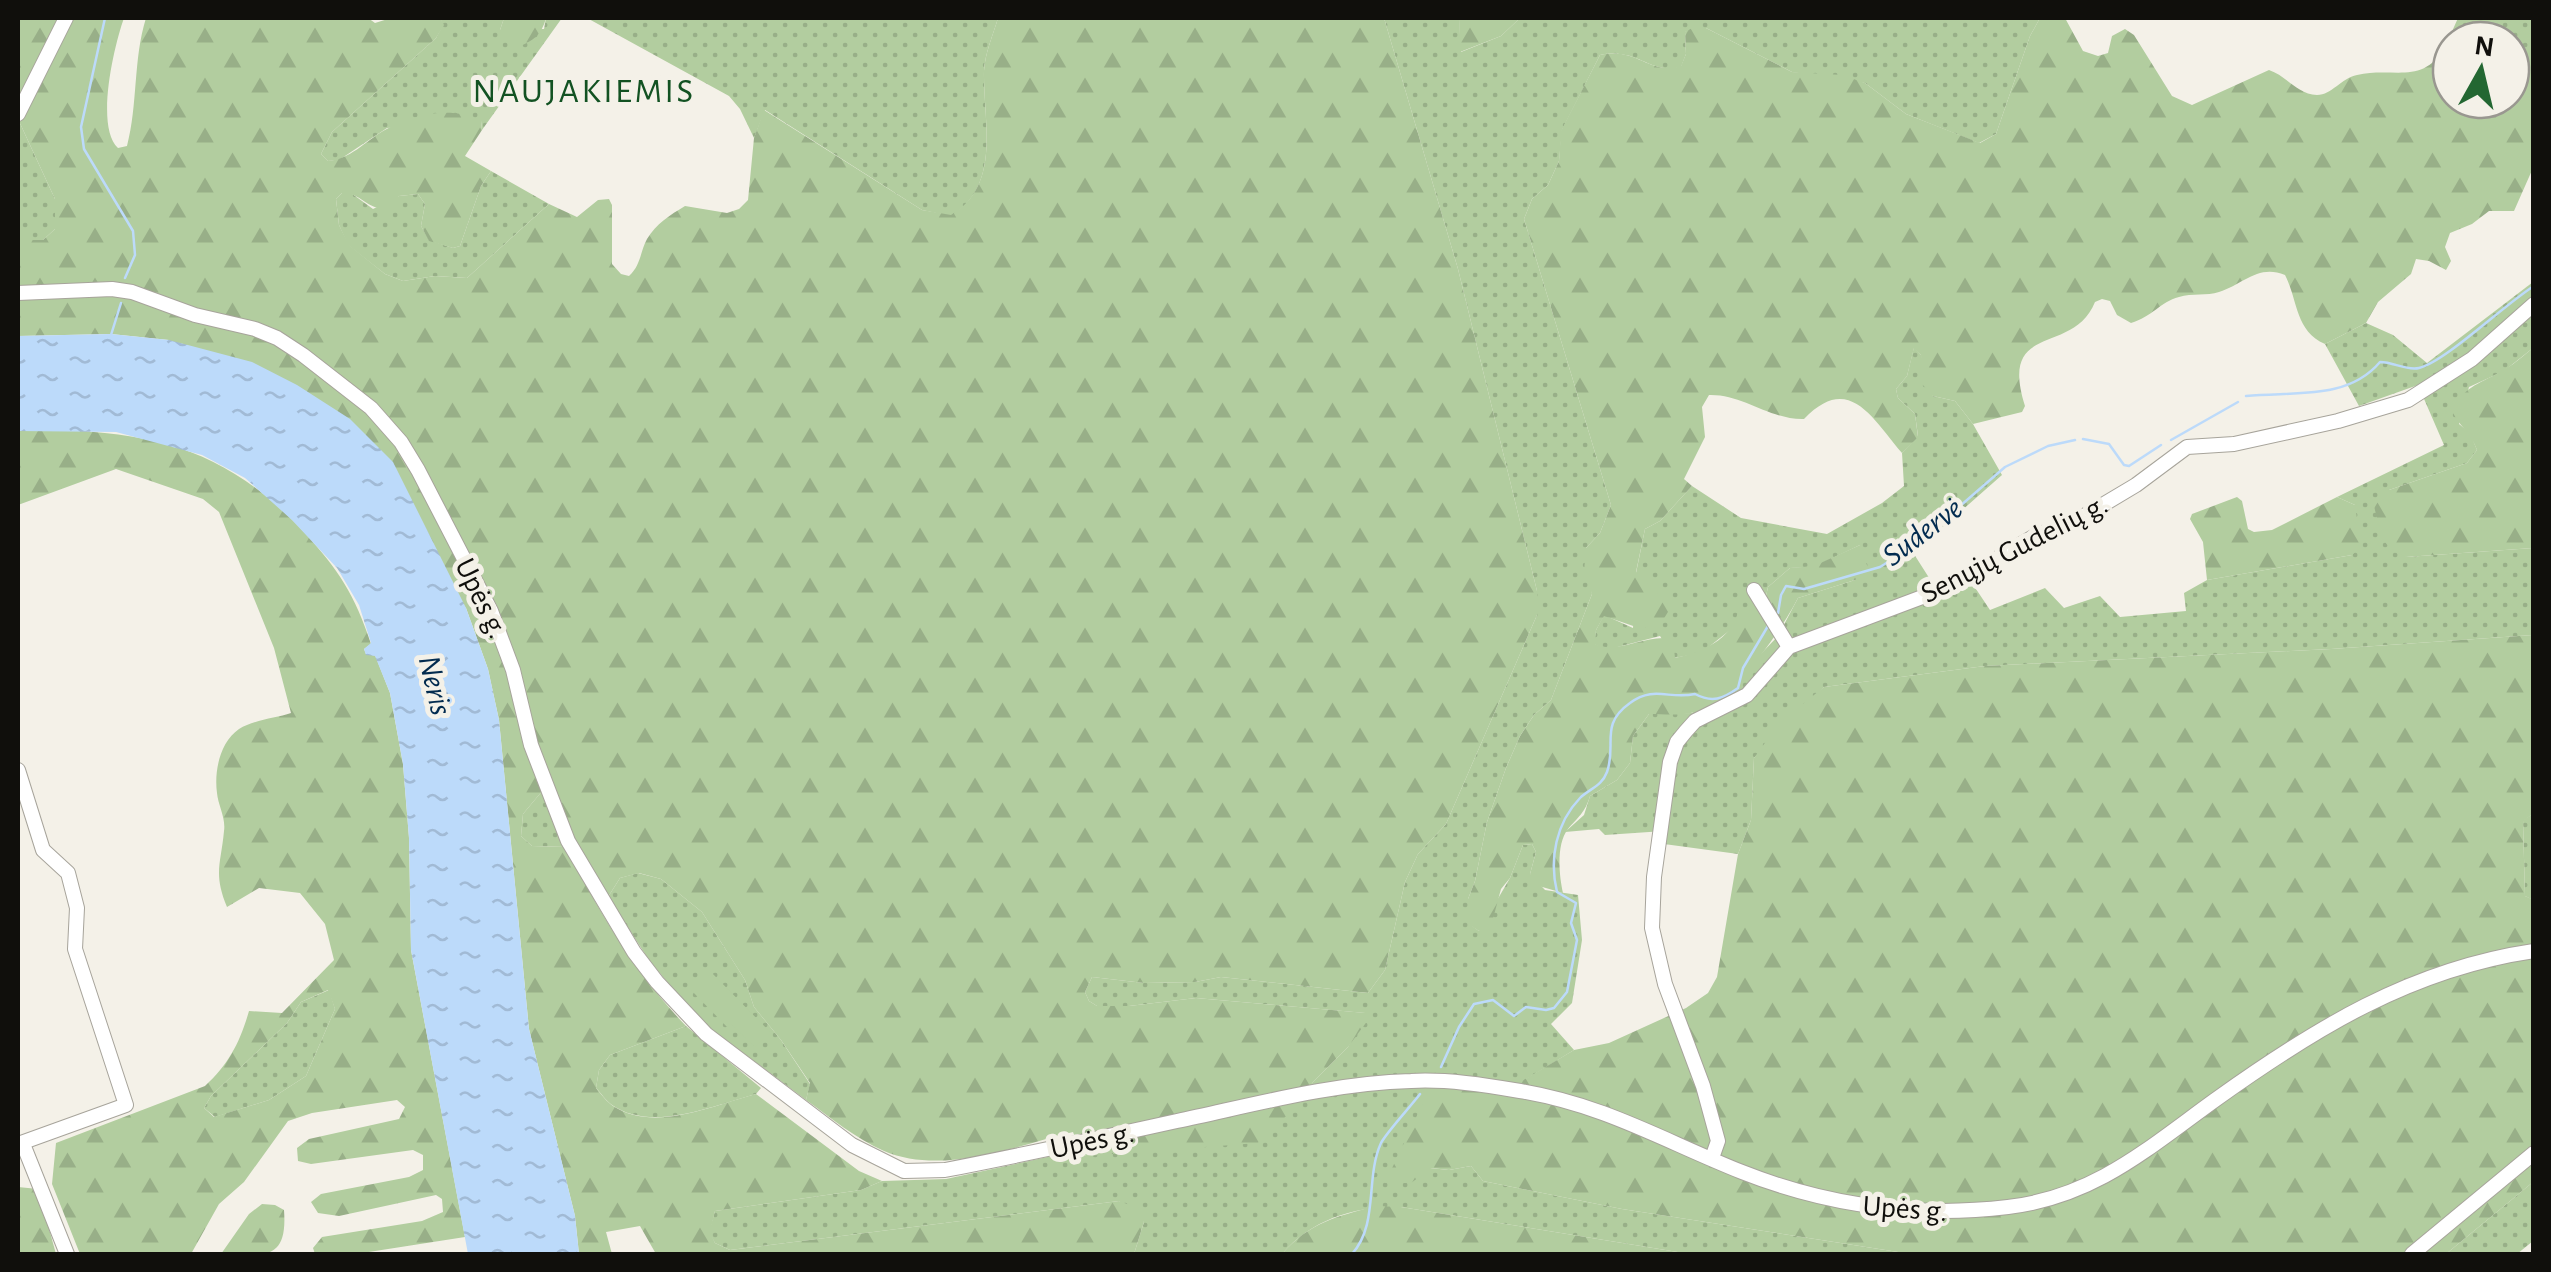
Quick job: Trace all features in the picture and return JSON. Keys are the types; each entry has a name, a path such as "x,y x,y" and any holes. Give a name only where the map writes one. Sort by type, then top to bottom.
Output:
{"street":[{"path":"18,114 66,18"},
{"name":"Upės g.","path":"18,293 112,288 195,315 255,329 303,355 370,408 418,470 490,611 506,646 531,745 568,841 634,952 706,1034 852,1145 904,1171 945,1170 1351,1086 1414,1080 1515,1090 1571,1102 1629,1121 1747,1174 1818,1197 1880,1210 1972,1212 2062,1196 2095,1184 2279,1057 2376,1000 2415,980 2471,961 2534,950"},
{"name":"Senųjų Gudelių g.","path":"1712,1158 1718,1141 1703,1086 1665,984 1652,928 1654,877 1670,762 1686,731 1747,694 1788,646 1949,587 2034,536 2079,518 2124,492 2187,447 2234,444 2408,400 2472,359 2534,304"},
{"path":"1754,590 1788,646"},
{"path":"18,770 43,850 68,873 77,908 76,948 126,1105 20,1144 42,1187 67,1254"},
{"path":"2412,1254 2534,1153"}],"green space":[{"path":"18,18 124,18 107,105 111,138 118,148 127,146 146,18 368,18 375,23 391,18 440,18 444,25 436,38 332,132 321,154 328,161 343,157 383,131 419,116 458,113 481,121 482,130 465,156 491,171 481,186 460,246 453,248 429,241 421,226 425,204 418,194 399,196 386,209 348,193 336,199 339,225 349,245 385,274 403,281 435,276 467,278 549,204 577,217 598,200 609,199 612,264 629,276 651,234 674,213 685,206 727,213 748,200 754,138 764,110 922,210 951,215 978,187 984,169 984,71 998,18 1384,18 1458,269 1537,591 1537,615 1446,824 1418,854 1405,882 1385,970 1368,993 1221,977 1144,983 1092,977 1085,992 1097,1006 1196,998 1366,1013 1368,1020 1348,1047 1313,1082 1301,1102 1258,1143 1086,1156 1073,1132 954,1160 930,1161 884,1151 806,1100 810,1083 754,1007 745,980 702,912 661,879 639,873 620,878 608,897 543,790 523,814 521,836 532,846 566,847 619,941 686,1026 610,1055 599,1070 596,1088 604,1098 629,1114 665,1117 756,1094 859,1171 882,1181 861,1190 715,1211 710,1232 715,1243 730,1250 1119,1201 1138,1208 1144,1222 1134,1254 656,1254 640,1226 606,1232 612,1254 579,1254 575,1216 529,1029 499,720 488,669 466,608 169,340 111,334 18,336 18,240 43,240 55,229 55,199 18,119"},
{"path":"440,18 504,18 500,30 544,29 546,18 562,18 482,130 481,121 387,128 339,160 328,161 321,154 332,132 436,38 443,25"},
{"path":"504,18 546,18 536,37 517,47 505,40 500,30"},
{"path":"587,18 998,18 984,71 986,151 978,187 951,216 922,210 765,110 754,138 729,96"},
{"path":"1384,18 1459,18 1461,52 1501,36 1520,18 2040,18 1996,134 1979,143 1906,114 1865,83 1792,72 1706,28 1685,32 1686,54 1681,67 1660,67 1624,55 1600,55 1562,130 1559,161 1548,185 1532,199 1524,219 1611,505 1600,533 1586,548 1592,594 1551,700 1534,715 1520,736 1487,822 1468,899 1468,923 1479,931 1510,878 1523,845 1532,844 1536,852 1530,874 1545,890 1578,895 1582,940 1572,1003 1551,1024 1574,1050 1500,1095 1430,1168 1471,1166 1483,1181 1622,1209 1911,1254 1690,1254 1401,1207 1367,1209 1336,1217 1307,1232 1282,1254 1134,1254 1144,1222 1119,1201 730,1250 715,1243 709,1232 715,1211 861,1190 882,1181 946,1179 1080,1150 1086,1156 1301,1102 1313,1082 1348,1047 1365,1013 1196,998 1097,1006 1085,992 1092,977 1144,983 1221,977 1368,993 1385,970 1405,882 1418,854 1446,824 1537,615 1537,591 1458,269"},
{"path":"1459,18 1520,18 1501,36 1460,52"},
{"path":"2040,18 2065,18 2083,51 2098,56 2108,53 2112,36 2125,29 2134,35 2172,96 2192,105 2269,70 2304,92 2317,95 2357,75 2417,71 2431,63 2431,120 2531,120 2531,72 2533,168 2514,211 2489,211 2450,233 2445,247 2451,261 2446,270 2416,259 2411,274 2378,302 2366,323 2325,344 2303,323 2285,275 2267,272 2219,292 2172,299 2131,323 2117,315 2110,301 2095,302 2085,319 2029,350 2021,361 2019,379 2025,406 2022,412 1973,424 1955,401 1933,396 1922,384 1921,355 1914,348 1907,376 1896,389 1898,398 1915,414 1918,437 1902,453 1870,414 1847,400 1820,406 1804,419 1709,395 1702,407 1705,437 1684,479 1692,486 1660,521 1645,529 1636,572 1671,607 1663,620 1642,629 1604,616 1596,630 1595,644 1613,647 1673,639 1675,658 1705,648 1722,637 1738,612 1748,606 1763,610 1768,587 1790,568 1814,566 1860,545 1869,571 1855,580 1798,598 1754,664 1710,705 1690,713 1649,714 1633,736 1630,763 1617,780 1590,796 1564,835 1560,860 1563,893 1532,884 1530,874 1536,852 1532,844 1523,845 1510,878 1501,889 1491,926 1479,931 1468,924 1468,899 1487,822 1520,736 1534,715 1551,700 1592,594 1584,572 1586,548 1600,533 1611,505 1524,219 1532,199 1548,185 1559,161 1561,131 1600,55 1624,55 1661,67 1681,66 1686,54 1685,32 1694,27 1706,28 1792,72 1842,75 1865,83 1906,114 1980,143 1996,134"},
{"path":"2533,18 2533,73 2531,20 2457,20"},
{"path":"18,119 55,199 55,229 43,240 18,240"},
{"path":"491,171 549,204 467,278 435,276 403,281 385,274 348,245 339,225 336,199 342,193 351,193 373,209 399,196 418,194 425,204 421,226 429,240 453,248 460,246 481,186"},
{"path":"2533,282 2533,348 2504,371 2469,387 2459,424 2470,433 2477,450 2467,463 2389,490 2406,557 2533,548 2533,635 1985,666 1824,687 1754,758 1751,820 1738,854 1664,844 1664,831 1605,835 1599,829 1565,832 1584,815 1590,796 1617,780 1630,763 1633,736 1649,714 1692,713 1735,681 1778,636 1798,598 1855,580 1860,545 1814,567 1790,568 1768,587 1763,610 1701,653 1674,658 1660,636 1606,650 1594,644 1604,615 1633,628 1636,573 1645,529 1660,521 1692,486 1741,518 1827,534 1882,503 1904,486 1902,453 1918,436 1915,414 1898,398 1896,389 1907,376 1914,347 1921,355 1933,396 1955,401 2002,475 1943,527 1913,543 1912,551 1940,595 1972,583 1990,610 2045,588 2064,608 2100,596 2120,617 2186,611 2184,593 2207,580 2352,555 2355,505 2337,497 2444,445 2418,385 2359,406 2325,344 2366,323 2393,335 2427,363"},
{"path":"2533,348 2533,548 2406,557 2398,554 2383,538 2374,506 2389,490 2467,463 2477,450 2453,413 2460,398"},
{"path":"62,430 133,437 195,454 223,467 250,484 304,532 327,558 352,597 371,644 364,649 366,654 375,655 390,693 403,764 411,950 465,1237 356,1254 315,1254 313,1248 322,1237 422,1221 443,1212 442,1199 436,1195 339,1216 318,1213 311,1202 321,1194 409,1177 423,1170 423,1155 413,1150 311,1164 298,1161 297,1148 309,1139 399,1119 405,1107 397,1100 312,1113 288,1121 244,1182 219,1204 191,1254 80,1254 52,1184 56,1143 205,1086 233,1052 249,1011 282,1013 334,960 325,924 300,893 259,888 227,907 220,885 224,826 216,784 223,749 239,729 291,713 274,648 219,512 203,499 116,469 18,505 18,431","holes":["328,990 335,1009 306,1076 269,1100 214,1117 204,1108 211,1096 287,1023 301,1002"]},
{"path":"2237,497 2242,501 2248,529 2254,532 2272,530 2337,497 2355,505 2361,547 2352,555 2207,580 2203,542 2190,519 2192,514"},
{"path":"2533,635 2533,814 2523,821 2525,896 2534,900 2533,1182 2446,1254 1911,1254 1622,1209 1483,1181 1471,1166 1431,1168 1411,1183 1385,1183 1431,1086 1500,1094 1574,1050 1609,1043 1686,1008 1708,993 1717,977 1738,854 1751,820 1754,758 1780,722 1824,687 1985,666"},
{"path":"543,790 566,847 532,846 521,836 523,814"},
{"path":"2533,814 2533,900 2525,896 2523,820"},
{"path":"638,873 661,879 702,912 745,980 754,1007 810,1084 806,1100 711,1029 649,960 608,897 620,878"},
{"path":"710,971 770,1032 755,1047 731,1024 727,1027 691,990"},
{"path":"329,990 335,1009 306,1076 269,1100 215,1117 204,1108 211,1096 287,1023 301,1002"},
{"path":"686,1026 761,1088 756,1094 684,1114 646,1117 612,1105 596,1088 599,1070 610,1055"},
{"path":"2533,1182 2533,1241 2517,1254 2446,1254"},
{"path":"18,1187 38,1189 56,1254 18,1254"},
{"path":"262,1204 284,1210 282,1239 277,1247 260,1254 221,1254 249,1214"},
{"path":"1375,1206 1690,1254 1282,1254 1313,1228"}],"water":[{"name":"Neris","path":"111,334 169,340 252,362 350,419 393,462 466,608 488,669 499,720 529,1029 575,1216 579,1254 468,1254 411,950 403,764 390,693 375,656 366,655 364,649 371,643 359,605 337,568 245,478 202,455 116,432 18,431 18,336"}],"waterway":[{"path":"105,18 81,127 84,149 133,231 135,255 125,278"},
{"name":"Sudervė","path":"2246,396 2335,389 2352,383 2380,362 2419,368 2444,355 2534,286"},
{"path":"111,335 121,303"},
{"name":"Sudervė","path":"2171,440 2238,402"},
{"name":"Sudervė","path":"2083,439 2109,444 2124,465 2129,466 2161,445"},
{"name":"Sudervė","path":"1778,613 1786,586 1804,589 1880,567 1891,560 1904,542 1952,513 2005,467 2048,446 2075,440"},
{"name":"Sudervė","path":"1441,1067 1474,1004 1493,1000 1514,1016 1526,1007 1554,1008 1567,992 1577,940 1571,923 1576,903 1557,892 1556,842 1572,808 1605,777 1615,719 1630,703 1647,695 1695,694 1712,699 1727,695 1738,688 1743,668 1768,626"},
{"name":"Sudervė","path":"1352,1254 1366,1229 1381,1143 1420,1094"}],"district":[{"name":"NAUJAKIEMIS","path":"584,90"}]}
